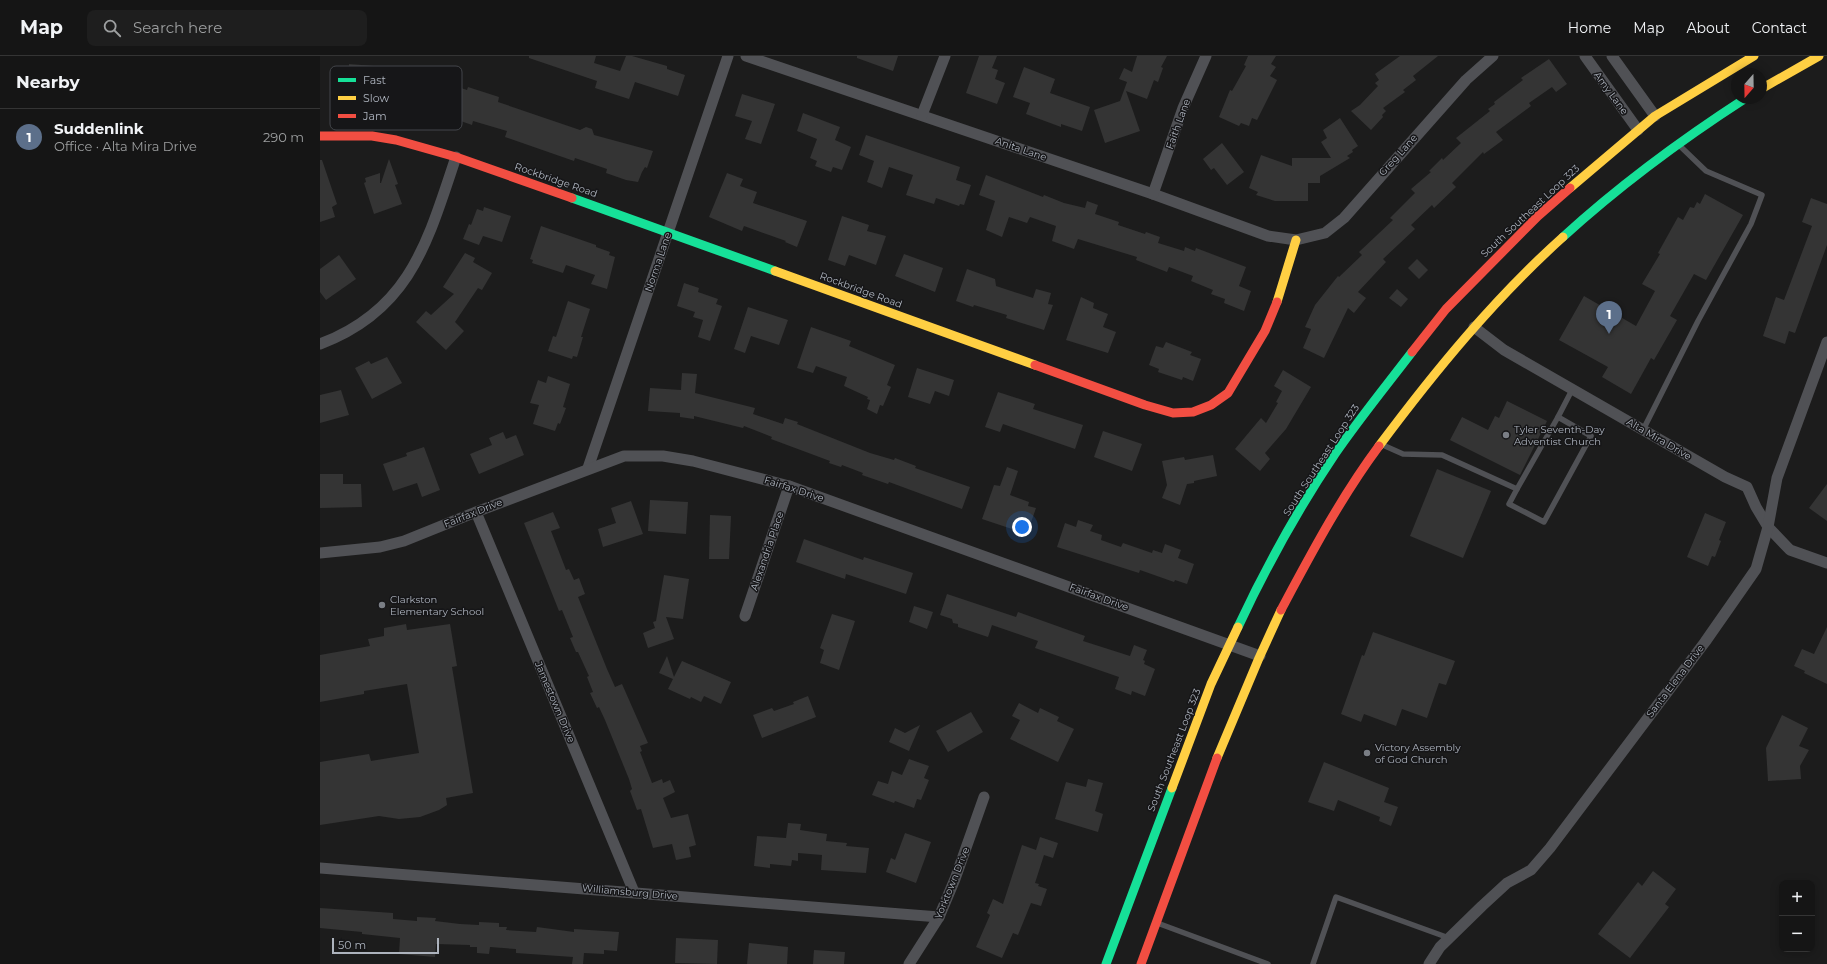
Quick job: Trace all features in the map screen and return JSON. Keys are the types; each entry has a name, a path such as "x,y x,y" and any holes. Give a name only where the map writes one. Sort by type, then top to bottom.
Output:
{"main road":[{"name":"South Southeast Loop 323","path":"1106,964 1203,704 1250,601 1290,526 1334,455 1392,377 1446,310 1506,247 1572,186 1655,116 1754,56"},
{"path":"1767,86 1819,56"},
{"path":"1141,964 1208,782 1260,656 1280,613 1319,542 1381,445 1418,394 1474,327 1505,293 1566,233 1593,209 1678,143 1737,104"},
{"name":"Rockbridge Road","path":"320,136 372,136 396,140 456,157 668,232 1138,403 1173,413 1193,412 1211,405 1228,393 1265,331 1282,289 1296,240"}],"street":[{"name":"Norma Lane","path":"588,468 728,56"},
{"name":"Anita Lane","path":"746,56 1153,194 1268,236 1296,240"},
{"path":"922,115 945,56"},
{"name":"Faith Lane","path":"1153,194 1183,108 1206,56"},
{"name":"Greg Lane","path":"1296,240 1325,233 1344,218 1466,80 1493,56"},
{"name":"Amy Lane","path":"1585,56 1638,130"},
{"path":"1612,56 1655,116"},
{"path":"320,344 347,333 362,323 387,302 409,275 432,230 456,157"},
{"name":"Alta Mira Drive","path":"1474,327 1504,350 1572,390 1725,477 1747,487 1756,507 1768,527 1790,550 1827,563"},
{"name":"Santa Elena Drive","path":"1429,964 1440,947 1482,906 1508,883 1531,870 1550,848 1705,642 1756,569 1768,527 1777,478 1827,342"},
{"name":"Fairfax Drive","path":"320,553 362,549 404,541 588,468 624,456 663,456 693,461 789,486 1260,656"},
{"name":"Alexandria Place","path":"745,616 789,486"},
{"name":"Jamestown Drive","path":"476,512 634,892"},
{"name":"Yorktown Drive","path":"909,964 939,917 955,879 984,797"},
{"name":"Williamsburg Drive","path":"320,868 939,917"}],"lane":[{"path":"1643,430 1698,321 1751,224 1762,195 1706,171 1678,143"},
{"path":"1558,417 1592,436 1544,522 1509,504 1572,390"},
{"path":"1381,445 1403,454 1442,455 1517,489"},
{"path":"1312,964 1336,896 1449,938"},
{"path":"1156,923 1268,964"}],"building":[{"path":"529,56 596,56 594,63 620,71 626,56 632,56 667,66 667,69 685,75 678,96 635,82 629,99 595,88 597,81 529,58"},
{"path":"857,56 898,56 893,71 857,58"},
{"path":"979,56 997,56 992,68 998,70 995,79 1005,83 997,104 966,93"},
{"path":"1137,56 1167,56 1161,67 1163,68 1158,82 1154,80 1147,99 1126,91 1140,131 1105,143 1094,110 1120,101 1127,82 1119,79 1124,68 1132,72"},
{"path":"1248,56 1276,56 1271,64 1276,67 1270,76 1277,80 1257,120 1252,118 1249,126 1241,123 1239,126 1219,117 1230,90 1232,91 1246,66 1244,65"},
{"path":"1400,56 1438,56 1413,76 1416,80 1403,90 1405,92 1383,108 1386,111 1382,115 1383,117 1371,130 1351,111 1360,105 1378,86 1375,83 1379,80 1375,74"},
{"path":"1549,59 1567,84 1556,92 1552,87 1529,103 1531,106 1496,132 1503,140 1484,154 1483,152 1452,183 1456,187 1434,208 1432,205 1411,225 1415,229 1383,259 1386,262 1358,292 1366,298 1354,313 1348,308 1324,358 1303,348 1311,329 1305,327 1315,305 1338,276 1339,277 1362,255 1359,252 1393,220 1390,218 1415,193 1411,189 1431,172 1429,171 1442,158 1443,160 1461,143 1456,138 1490,111 1488,109 1495,104 1494,102 1523,80 1521,78"},
{"path":"349,64 374,66 349,66"},
{"path":"1024,67 1055,79 1050,93 1090,107 1082,131 1061,124 1061,127 1026,114 1030,103 1013,97"},
{"path":"468,87 499,97 498,102 580,130 586,127 592,129 594,135 653,151 647,168 645,167 638,182 626,180 606,173 607,169 575,158 574,161 505,137 507,131 473,121 472,125 462,121 462,88 467,90"},
{"path":"742,94 775,104 761,144 745,139 752,121 735,116"},
{"path":"803,113 840,127 835,140 851,147 842,170 833,167 831,172 815,166 817,161 810,158 817,139 797,131"},
{"path":"1340,118 1358,146 1347,156 1350,158 1320,176 1320,183 1308,183 1308,201 1275,201 1256,195 1258,192 1249,188 1261,155 1292,166 1292,158 1331,158 1321,142 1327,138 1323,130"},
{"path":"866,135 960,167 956,180 971,185 964,205 960,204 959,206 936,198 934,204 906,195 913,175 889,167 882,188 867,182 874,161 859,155"},
{"path":"1222,143 1244,172 1227,185 1214,168 1211,170 1203,159"},
{"path":"389,159 398,184 395,185 402,204 374,214 364,183 366,182 365,178 380,173 381,183"},
{"path":"320,160 322,160 337,204 332,207 335,217 320,222"},
{"path":"727,173 743,179 740,186 757,192 753,203 807,221 797,247 785,242 786,241 744,226 742,231 709,217"},
{"path":"986,175 1043,197 1044,195 1064,203 1085,208 1087,201 1098,205 1095,214 1119,222 1118,225 1145,234 1146,232 1160,237 1158,243 1184,251 1185,247 1195,251 1196,248 1246,267 1239,286 1251,291 1244,311 1224,303 1225,299 1211,294 1213,290 1191,281 1193,276 1169,267 1167,272 1136,260 1137,257 1078,239 1074,249 1052,241 1056,226 1030,217 1027,223 1009,217 1002,237 986,230 995,201 979,195"},
{"path":"1705,194 1743,215 1706,280 1694,274 1670,316 1677,320 1654,360 1651,358 1631,394 1602,377 1608,367 1559,340 1584,296 1636,326 1655,291 1642,284 1660,254 1658,253 1678,217 1683,220 1690,207 1694,208 1697,202 1700,204"},
{"path":"1811,198 1827,204 1827,245 1795,333 1789,331 1785,344 1763,336 1776,297 1784,300 1812,226 1802,222"},
{"path":"484,207 511,216 502,242 483,236 479,245 463,239 469,224 471,225 477,209 483,211"},
{"path":"842,216 869,225 867,231 886,236 876,265 849,255 845,266 828,260"},
{"path":"541,226 596,245 596,247 610,252 609,255 615,257 607,289 591,284 595,275 566,265 563,273 532,263 533,260 530,259"},
{"path":"465,253 475,258 473,262 492,273 482,290 478,288 455,322 464,331 446,350 416,322 426,311 431,315 454,294 443,287"},
{"path":"904,254 943,268 935,292 895,276"},
{"path":"339,255 356,279 326,300 320,292 320,269"},
{"path":"1417,259 1428,270 1419,279 1408,268"},
{"path":"967,269 995,279 996,286 1033,298 1036,289 1051,293 1048,304 1053,305 1044,330 1006,318 1007,315 974,305 973,307 956,301"},
{"path":"684,283 699,288 698,292 718,299 716,304 722,306 710,341 698,337 703,320 693,317 695,312 677,306"},
{"path":"1397,289 1408,299 1401,307 1389,298"},
{"path":"1081,297 1094,303 1093,308 1108,314 1103,327 1116,332 1108,353 1066,340"},
{"path":"568,301 590,309 581,337 583,337 577,357 573,356 572,359 548,351 553,336 556,337"},
{"path":"748,307 788,320 779,345 751,336 745,353 734,349"},
{"path":"811,327 851,341 849,346 895,365 887,385 891,387 883,406 880,405 877,414 867,409 870,400 867,399 868,397 844,386 847,377 816,366 813,373 797,368"},
{"path":"1166,342 1192,352 1190,355 1201,359 1193,381 1183,377 1182,380 1158,372 1159,369 1149,365 1156,346 1163,348"},
{"path":"387,357 402,383 372,399 355,368 369,361 371,364"},
{"path":"917,368 954,380 949,396 935,391 930,404 908,397"},
{"path":"1283,370 1311,387 1286,429 1265,453 1270,459 1260,471 1235,449 1261,418 1266,423 1278,403 1276,402 1282,391 1274,386"},
{"path":"682,373 697,374 695,393 755,408 753,414 783,424 785,418 798,422 797,424 870,453 894,460 895,458 916,466 915,468 970,487 962,509 889,482 888,484 862,475 863,473 842,465 841,467 829,463 830,461 771,439 772,437 744,426 743,428 694,416 694,419 680,417 680,413 648,411 650,388 681,390"},
{"path":"548,376 570,384 563,407 566,408 560,424 558,423 555,431 533,424 539,405 530,403 538,380 546,383"},
{"path":"341,390 349,415 320,423 320,395"},
{"path":"998,392 1035,404 1033,409 1083,425 1075,449 1003,424 1000,432 985,427"},
{"path":"1507,401 1547,421 1520,475 1450,440 1462,417 1488,430 1495,416 1499,418"},
{"path":"1103,431 1142,444 1132,471 1094,457"},
{"path":"503,432 506,439 516,435 524,455 479,474 470,454 492,445 489,438"},
{"path":"424,447 440,490 422,497 417,483 393,491 383,464 407,456 406,453"},
{"path":"1213,455 1217,476 1187,484 1180,505 1162,498 1167,485 1162,461 1184,457 1185,460"},
{"path":"1007,467 1018,471 1010,495 1029,502 1028,506 1036,508 1027,534 982,519 994,485 1000,486"},
{"path":"1437,469 1491,491 1463,558 1410,536"},
{"path":"320,474 343,474 343,484 361,484 362,507 320,508"},
{"path":"1827,484 1827,521 1809,508"},
{"path":"650,500 688,502 686,534 648,531"},
{"path":"631,501 643,534 603,547 598,529 616,523 611,508"},
{"path":"553,512 560,528 551,531 566,570 569,569 574,580 579,578 585,594 578,597 607,669 615,687 622,684 648,743 640,746 642,751 640,752 652,783 662,779 663,783 670,780 675,792 663,798 671,818 688,814 696,845 689,847 691,857 676,860 672,844 653,848 641,809 637,810 630,791 632,789 629,779 605,720 590,693 593,692 587,677 589,676 570,638 573,637 562,610 559,611 524,523"},
{"path":"1705,513 1726,522 1719,540 1721,541 1715,557 1712,556 1708,566 1687,557"},
{"path":"710,515 731,516 729,559 709,559"},
{"path":"1078,520 1093,525 1090,531 1102,535 1101,540 1121,547 1123,543 1152,553 1153,550 1162,553 1165,544 1181,550 1178,558 1194,564 1187,584 1175,580 1174,582 1140,570 1139,573 1057,547 1065,523 1076,527"},
{"path":"804,539 863,560 864,557 913,573 906,594 846,574 845,579 796,562"},
{"path":"664,575 689,579 683,619 666,617 674,639 648,648 643,633 655,628 653,622 656,621"},
{"path":"947,594 1016,617 1018,612 1085,636 1083,641 1130,656 1134,645 1147,650 1143,660 1145,661 1144,664 1155,669 1145,696 1132,691 1131,695 1115,689 1119,677 1035,648 1038,641 992,625 988,637 958,627 958,624 953,623 952,619 940,615"},
{"path":"914,606 933,612 927,629 909,622"},
{"path":"832,614 855,621 839,670 820,663 824,650 820,648"},
{"path":"406,624 407,630 450,624 457,666 452,667 473,793 446,798 447,805 439,810 420,817 399,819 379,816 320,825 320,762 369,754 371,761 419,753 407,684 364,691 364,694 320,702 320,655 370,646 368,639 384,636 384,628"},
{"path":"1827,627 1827,684 1804,673 1805,671 1794,666 1802,649 1814,654"},
{"path":"1373,632 1455,661 1446,685 1439,683 1427,718 1402,709 1396,726 1364,714 1361,722 1341,714 1362,655 1364,656"},
{"path":"667,656 674,677 682,661 731,682 721,704 704,696 701,702 691,697 690,699 668,689 673,679 659,673"},
{"path":"808,696 816,717 762,738 753,715 772,708 774,711 794,704 793,702"},
{"path":"1019,703 1038,713 1040,708 1059,717 1057,721 1074,729 1058,762 1010,739 1020,720 1012,716"},
{"path":"971,712 983,732 948,752 936,731"},
{"path":"1782,715 1808,728 1799,746 1809,750 1800,766 1801,779 1768,781 1766,748"},
{"path":"920,725 909,751 889,742 895,728 905,733"},
{"path":"909,759 929,766 924,778 929,780 921,800 917,799 914,808 872,795 878,781 888,784 892,771 902,775"},
{"path":"1324,762 1389,788 1384,802 1398,807 1391,826 1379,821 1380,817 1338,800 1334,811 1308,802"},
{"path":"1088,779 1103,783 1095,811 1103,814 1098,832 1055,819 1066,782 1086,787"},
{"path":"788,823 801,824 800,830 827,834 826,841 847,843 846,846 869,848 866,873 821,870 822,855 798,853 798,861 792,860 791,866 770,864 770,868 754,866 757,836 786,838"},
{"path":"905,833 931,842 916,883 886,872 891,858 895,860"},
{"path":"1040,837 1058,843 1053,858 1044,855 1035,883 1039,884 1038,886 1047,889 1041,906 1031,903 1018,935 1013,933 1002,958 976,947 990,915 987,913 993,899 1003,904 1022,845 1036,850"},
{"path":"1653,871 1676,889 1665,904 1669,907 1630,958 1598,934 1638,882 1642,886"},
{"path":"320,908 393,913 393,919 417,921 417,917 436,918 435,921 460,924 479,925 479,922 499,923 499,927 507,927 506,930 536,932 537,927 574,932 574,929 619,932 617,951 604,950 604,954 584,953 583,964 572,964 573,957 516,953 516,949 490,947 489,954 477,953 477,947 470,947 470,945 436,944 435,957 399,954 400,938 362,934 362,932 320,928"},
{"path":"676,938 718,940 717,964 675,963"},
{"path":"749,943 788,947 787,964 747,964"},
{"path":"814,950 845,952 844,964 813,964"}],"traffic: fast":[{"path":"1563,237 1629,181 1698,130 1737,104"},
{"path":"572,198 775,271"},
{"path":"1238,627 1283,539 1321,475 1354,428 1412,352"},
{"path":"1106,964 1172,788"}],"traffic: slow":[{"path":"1570,188 1655,116 1754,56"},
{"path":"1767,86 1819,56"},
{"path":"1379,446 1422,390 1466,337 1513,285 1563,237"},
{"path":"1277,302 1296,240"},
{"path":"775,271 1035,365"},
{"path":"1217,758 1281,610"},
{"path":"1172,788 1211,684 1238,627"}],"traffic: jam":[{"path":"320,136 372,136 396,140 456,157 572,198"},
{"path":"1412,352 1446,309 1538,216 1570,188"},
{"path":"1035,365 1145,405 1173,413 1193,412 1211,405 1228,393 1265,331 1277,302"},
{"path":"1281,610 1339,506 1379,446"},
{"path":"1141,964 1217,758"}],"place":[{"name":"Suddenlink","path":"1609,334"},
{"name":"Tyler Seventh-Day Adventist Church","path":"1506,435"},
{"name":"Clarkston Elementary School","path":"382,605"},
{"name":"Victory Assembly of God Church","path":"1367,753"}]}
